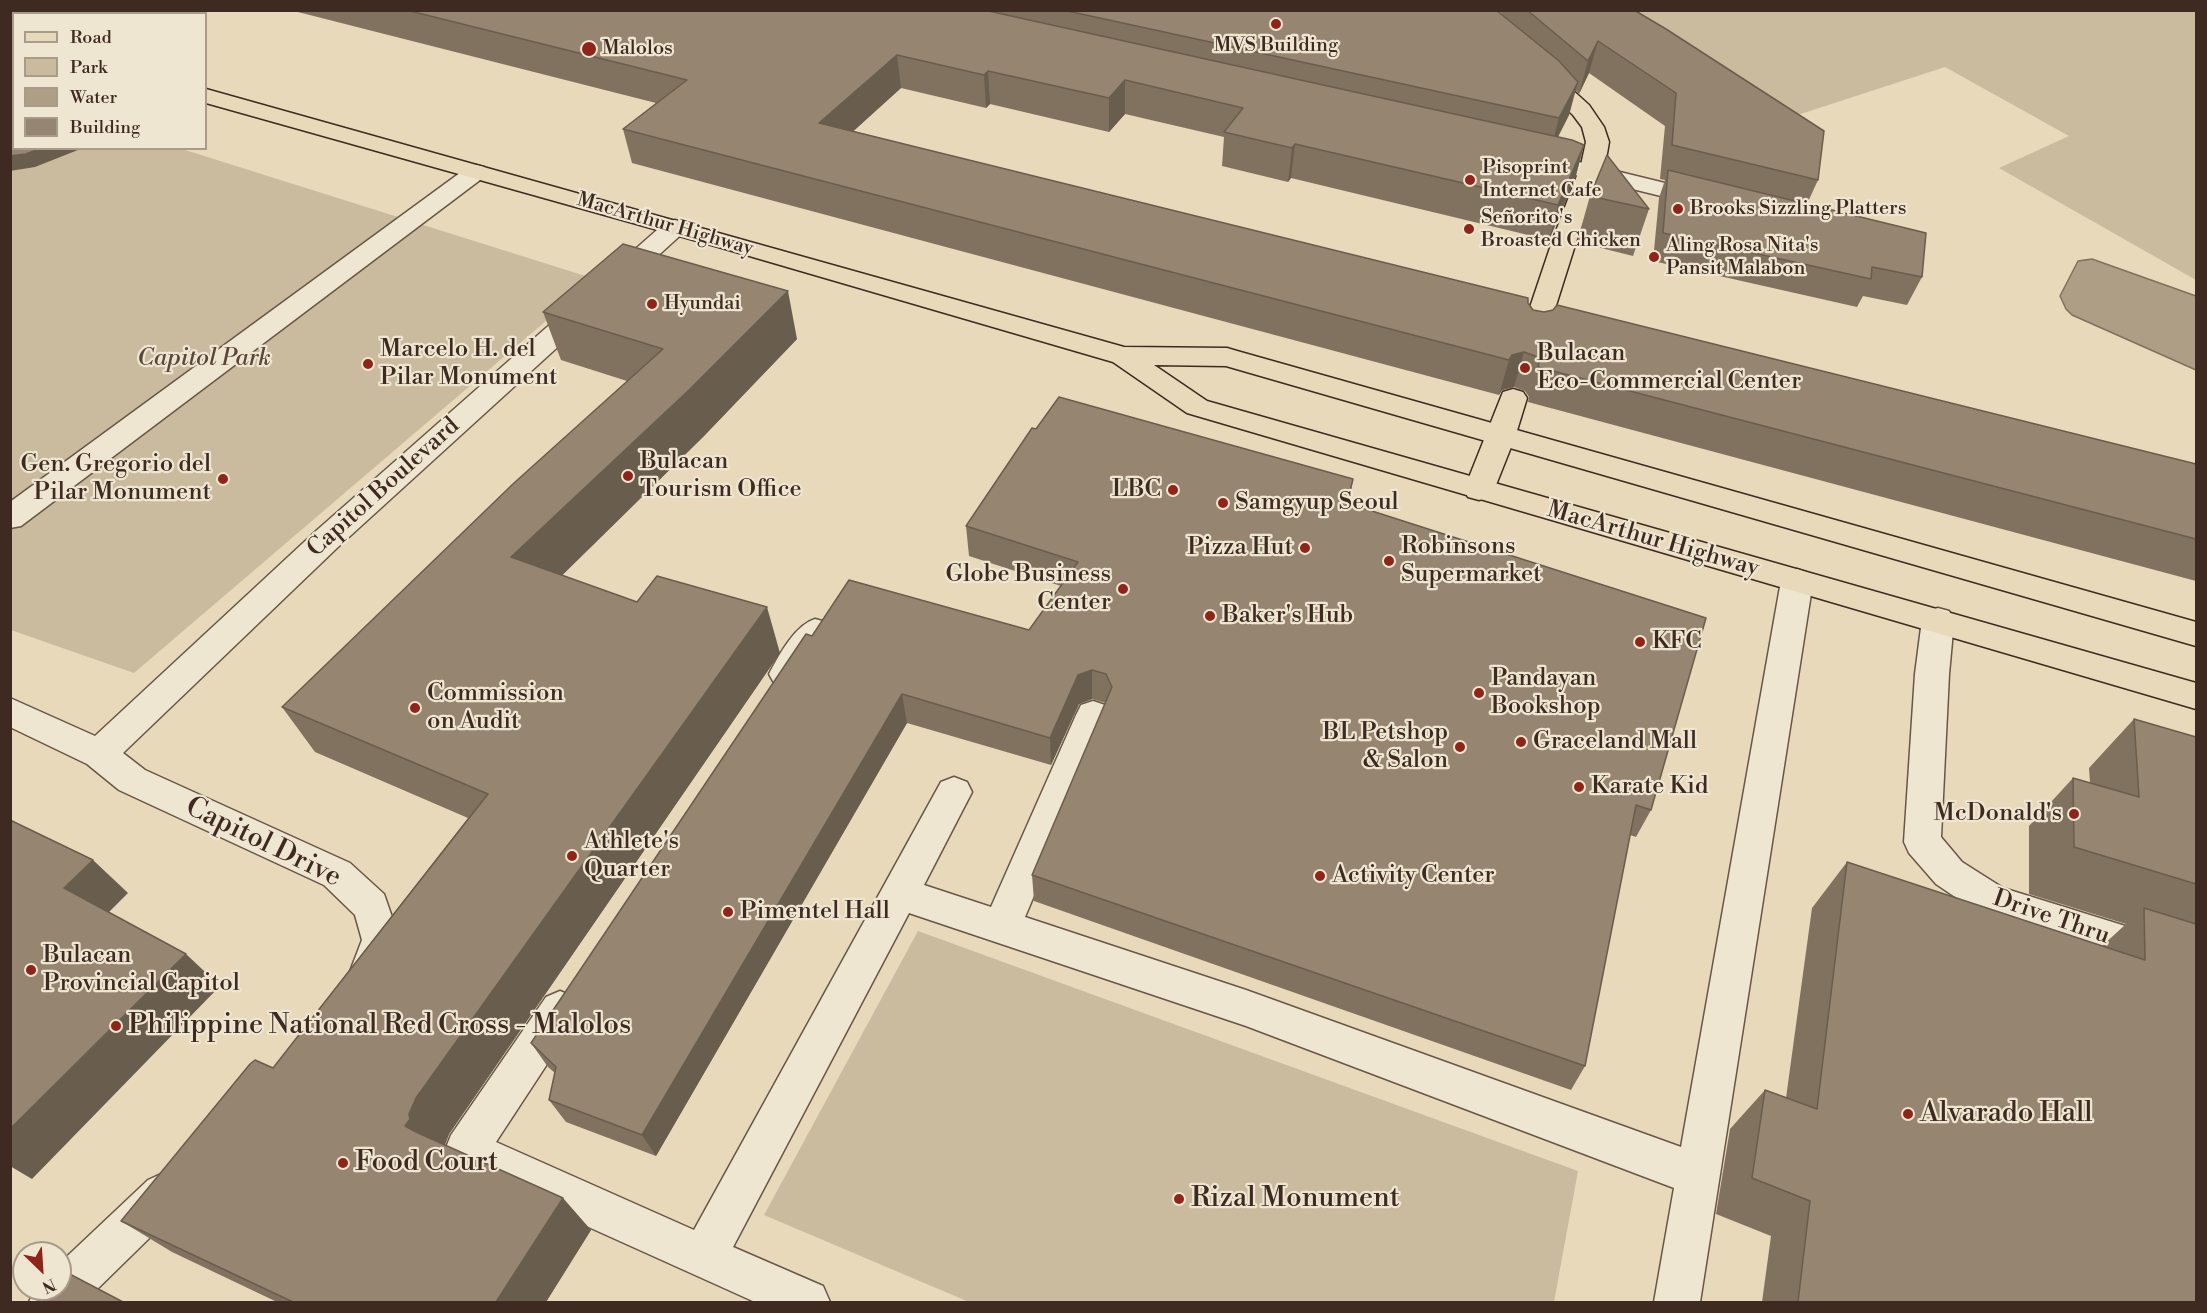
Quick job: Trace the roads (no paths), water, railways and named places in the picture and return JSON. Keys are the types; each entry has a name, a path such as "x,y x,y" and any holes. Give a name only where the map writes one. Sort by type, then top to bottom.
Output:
{"main road":[{"path":"1526,61 1592,123 1599,140 1591,171 1562,244 1533,337"},
{"name":"MacArthur Highway","path":"207,96 675,227 1123,356 1227,357 2196,634"},
{"name":"MacArthur Highway","path":"1123,356 1197,407 2196,696"},
{"path":"1479,490 1501,437 1512,398"}],"street":[{"path":"1513,153 1728,205"},
{"path":"10,518 476,172"},
{"name":"Capitol Boulevard","path":"99,754 327,539 675,227"},
{"path":"1677,1302 1797,581"},
{"name":"Drive Thru","path":"1938,620 1932,674 1922,842 1949,873 1992,901 2196,966"},
{"path":"769,699 815,631"},
{"name":"Capitol Drive","path":"10,711 99,754 132,780 337,874 371,906 381,940 366,981 345,1008"},
{"path":"1001,928 1093,715"},
{"path":"704,1257 954,792"},
{"path":"899,893 1246,1008 1698,1175"},
{"path":"578,983 466,1150 807,1302"},
{"path":"52,1302 189,1170"}],"water":[{"path":"2092,259 2196,296 2196,370 2072,315 2066,309 2060,296 2078,261"}],"place":[{"name":"MVS Building","path":"1276,24"},
{"name":"Malolos","path":"589,49"},
{"name":"Pisoprint Internet Cafe","path":"1470,180"},
{"name":"Brooks Sizzling Platters","path":"1678,209"},
{"name":"Señorito's Broasted Chicken","path":"1469,229"},
{"name":"Aling Rosa Nita's Pansit Malabon","path":"1654,257"},
{"name":"Hyundai","path":"652,304"},
{"name":"Marcelo H. del Pilar Monument","path":"368,364"},
{"name":"Bulacan Eco-Commercial Center","path":"1525,368"},
{"name":"Bulacan Tourism Office","path":"628,476"},
{"name":"Gen. Gregorio del Pilar Monument","path":"223,479"},
{"name":"LBC","path":"1173,490"},
{"name":"Samgyup Seoul","path":"1223,503"},
{"name":"Pizza Hut","path":"1305,548"},
{"name":"Robinsons Supermarket","path":"1389,561"},
{"name":"Globe Business Center","path":"1123,589"},
{"name":"Baker's Hub","path":"1210,616"},
{"name":"KFC","path":"1640,642"},
{"name":"Pandayan Bookshop","path":"1479,693"},
{"name":"Commission on Audit","path":"415,708"},
{"name":"Graceland Mall","path":"1521,742"},
{"name":"BL Petshop & Salon","path":"1460,747"},
{"name":"Karate Kid","path":"1579,787"},
{"name":"McDonald's","path":"2074,814"},
{"name":"Athlete's Quarter","path":"572,856"},
{"name":"Activity Center","path":"1320,876"},
{"name":"Pimentel Hall","path":"728,912"},
{"name":"Bulacan Provincial Capitol","path":"31,970"},
{"name":"Philippine National Red Cross - Malolos","path":"116,1026"},
{"name":"Alvarado Hall","path":"1908,1114"},
{"name":"Food Court","path":"343,1163"},
{"name":"Rizal Monument","path":"1179,1199"}],"park label":[{"name":"Capitol Park","path":"204,359"}]}
